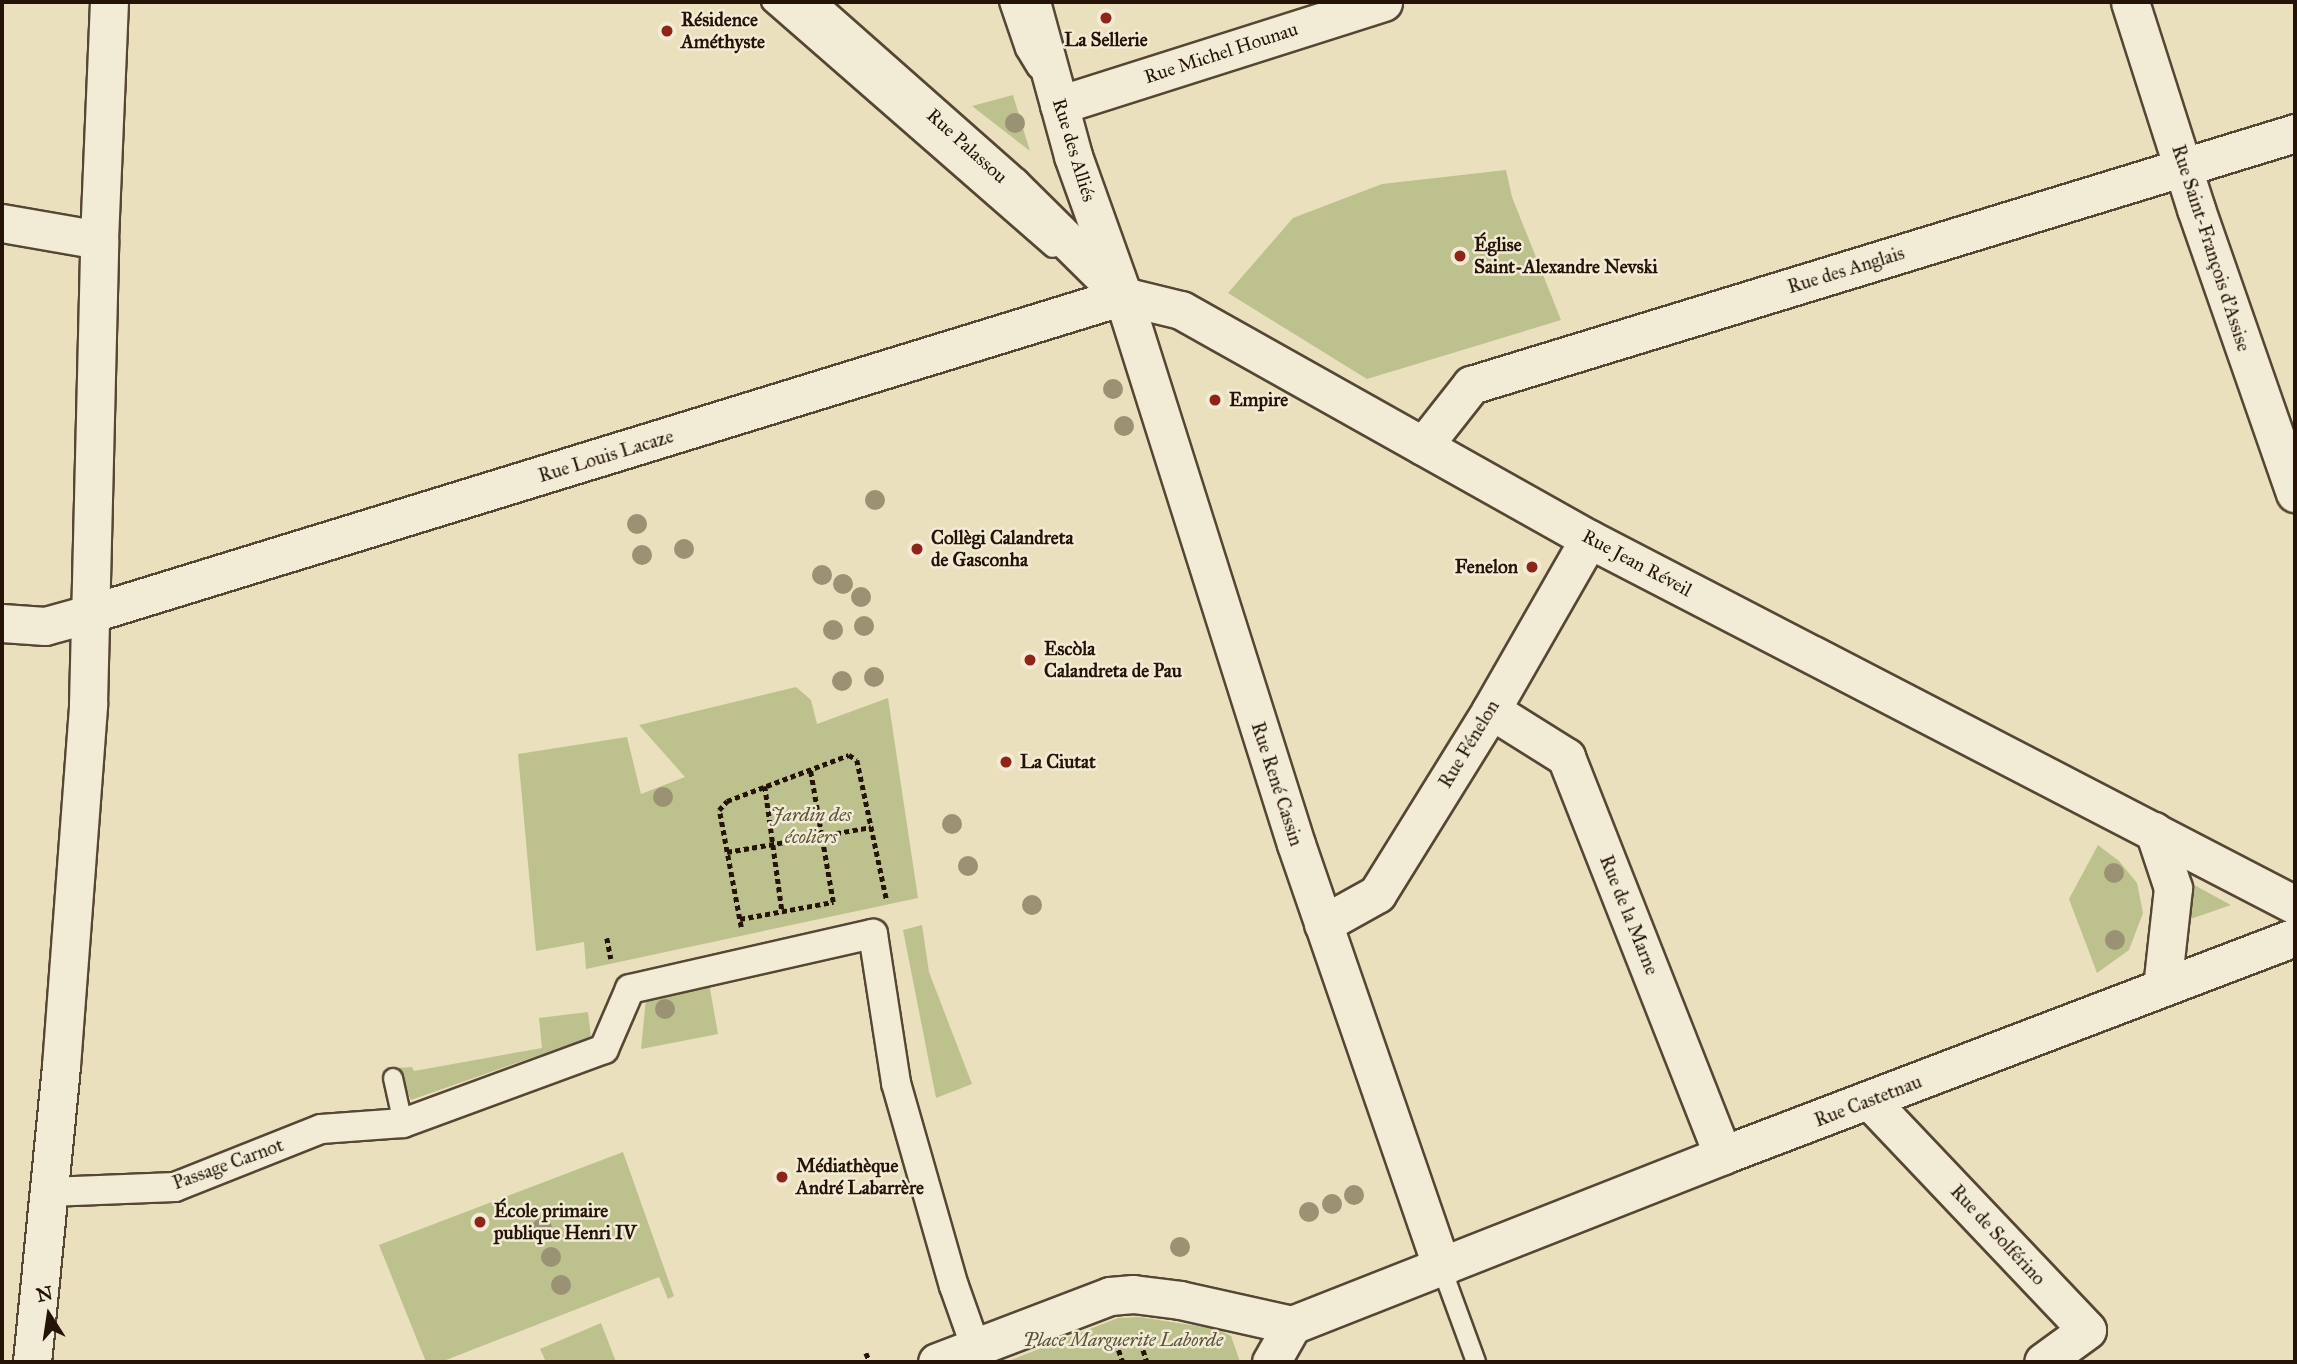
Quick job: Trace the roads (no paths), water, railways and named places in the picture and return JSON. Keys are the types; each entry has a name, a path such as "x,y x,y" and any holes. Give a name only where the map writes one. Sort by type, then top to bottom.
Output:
{"street":[{"path":"32,1362 49,1192 88,704 99,240 109,2"},
{"name":"Rue Palassou","path":"804,2 1012,186 1123,296"},
{"name":"Rue des Alliés","path":"1031,2 1059,105 1123,296"},
{"name":"Rue Michel Hounau","path":"1059,105 1383,2"},
{"name":"Rue Saint-François d'Assise","path":"2130,2 2295,493"},
{"name":"Rue des Anglais","path":"1423,446 1471,385 2295,133"},
{"path":"2,223 99,240"},
{"name":"Rue Jean Réveil","path":"1123,296 1181,310 1589,539 2295,905"},
{"name":"Rue Louis Lacaze","path":"2,623 45,626 89,614 1123,296"},
{"name":"Rue René Cassin","path":"1123,296 1323,924 1442,1269"},
{"name":"Rue Fénelon","path":"1323,924 1377,894 1491,710 1589,539"},
{"name":"Rue de la Marne","path":"1491,710 1566,757 1723,1155"},
{"path":"2154,831 2173,888 2162,987"},
{"name":"Passage Carnot","path":"49,1192 174,1187 321,1129 403,1123 604,1049 630,989 873,934 896,1083 954,1286 976,1348"},
{"name":"Rue Castetnau","path":"1442,1269 1723,1155 2295,937"},
{"name":"Rue de Solférino","path":"1870,1101 2087,1330 2043,1362"},
{"path":"937,1362 1110,1296 1133,1294 1180,1300 1292,1325 1442,1269"},
{"path":"1271,1362 1292,1325"}],"lane":[{"path":"771,2 1040,239 1123,296"},
{"path":"1009,2 1025,49 1059,105"},
{"path":"393,1078 403,1123"},
{"path":"1442,1269 1476,1362"}],"place":[{"name":"La Sellerie","path":"1106,18"},
{"name":"Résidence Améthyste","path":"667,31"},
{"name":"Église Saint-Alexandre Nevski","path":"1460,256"},
{"name":"Empire","path":"1215,400"},
{"name":"Collègi Calandreta de Gasconha","path":"917,549"},
{"name":"Fenelon","path":"1532,567"},
{"name":"Escòla Calandreta de Pau","path":"1030,660"},
{"name":"La Ciutat","path":"1006,762"},
{"name":"Médiathèque André Labarrère","path":"782,1177"},
{"name":"École primaire publique Henri IV","path":"480,1222"}],"park label":[{"name":"Jardin des écoliers","path":"811,826"},
{"name":"Place Marguerite Laborde","path":"1123,1340"}]}
